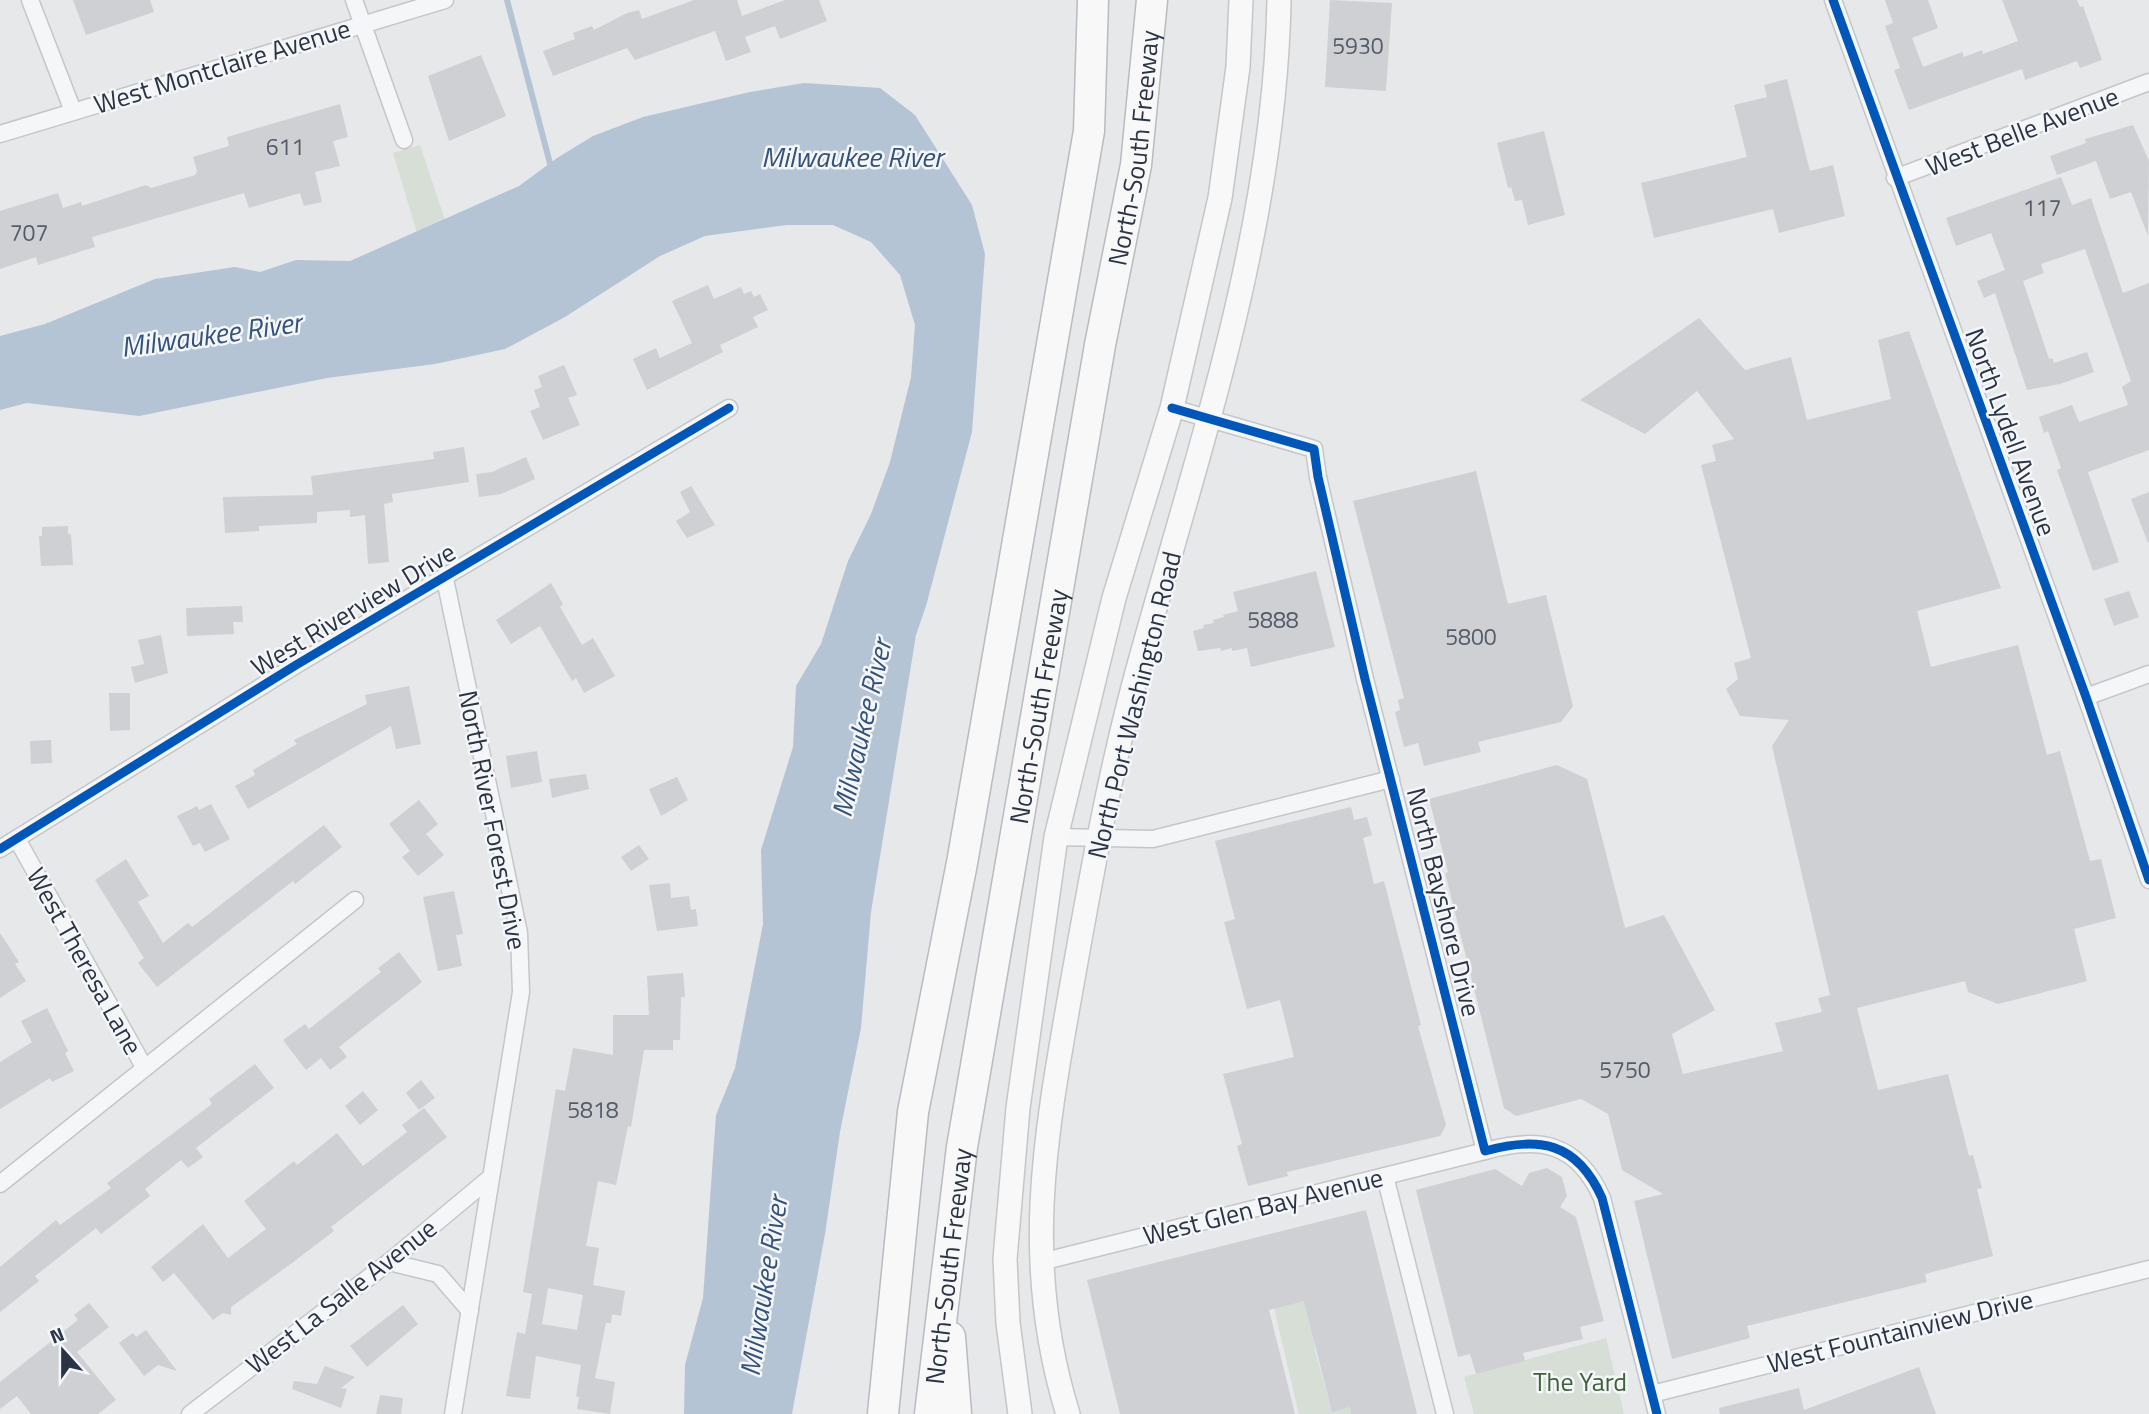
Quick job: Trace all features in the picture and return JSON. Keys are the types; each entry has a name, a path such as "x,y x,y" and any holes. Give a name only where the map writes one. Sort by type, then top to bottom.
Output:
{"highway":[{"name":"North-South Freeway","path":"883,1414 913,1112 962,863 1087,145 1093,0"},
{"name":"North-South Freeway","path":"930,1414 964,1134 1100,345 1136,164 1152,0"},
{"path":"863,1414 913,1112"},
{"path":"946,1281 956,1414"}],"main road":[{"name":"North Port Washington Road","path":"1020,1414 1008,1323 1005,1259 1018,1108 1056,837 1114,598 1172,408 1227,162 1238,67 1241,0"},
{"name":"North Port Washington Road","path":"1068,1414 1045,1311 1041,1262 1041,1174 1050,1108 1098,837 1138,668 1210,417 1259,207 1278,71 1279,0"}],"street":[{"path":"30,0 73,111"},
{"path":"354,0 404,140"},
{"name":"West Montclaire Avenue","path":"0,134 445,0"},
{"name":"North Lydell Avenue","path":"1833,0 1895,178 2086,697 2149,880"},
{"name":"West Belle Avenue","path":"1895,178 2149,82"},
{"name":"West Riverview Drive","path":"0,849 296,665 729,408"},
{"name":"North Bayshore Drive","path":"1172,408 1314,449 1318,477 1391,779 1485,1151"},
{"name":"North River Forest Drive","path":"445,579 519,933 521,992 453,1414"},
{"path":"2086,697 2149,674"},
{"path":"1056,837 1153,839 1391,779"},
{"name":"West Theresa Lane","path":"0,1184 144,1067 17,839"},
{"path":"144,1067 355,900"},
{"path":"1485,1151 1520,1142 1542,1144 1567,1153 1595,1182 1602,1198 1657,1414"},
{"name":"West Glen Bay Avenue","path":"1041,1262 1485,1151"},
{"path":"1385,1176 1445,1414"},
{"name":"West La Salle Avenue","path":"190,1414 389,1262 491,1177"},
{"path":"389,1262 438,1274 470,1311"},
{"name":"West Fountainview Drive","path":"1652,1394 2149,1269"}],"green space":[{"path":"420,145 445,220 417,233 393,153"},
{"path":"1309,1293 1315,1351 1332,1411 1350,1407 1351,1414 1299,1414 1274,1308"},
{"name":"The Yard","path":"1606,1338 1624,1414 1474,1414 1464,1377"}],"water":[{"name":"Milwaukee River","path":"804,83 880,88 915,115 972,205 985,254 972,432 916,635 871,912 861,1028 840,1132 825,1234 792,1414 684,1414 685,1365 703,1298 716,1115 735,1068 763,924 761,850 793,747 796,686 821,644 848,561 871,514 890,462 911,377 915,325 900,275 871,242 833,225 787,225 705,236 660,256 565,317 505,349 435,364 327,378 139,416 27,403 0,410 0,336 45,324 155,279 235,267 260,272 296,260 350,261 519,186 593,136 643,117 750,92"}],"building":[{"path":"73,0 150,0 154,12 86,35"},
{"path":"694,0 737,0 742,16 785,0 819,0 827,21 780,39 775,26 745,37 751,52 726,61 715,31 635,60 627,48 553,76 543,51 575,39 573,33 592,26 594,30 627,13 639,10 642,19"},
{"path":"1330,0 1392,3 1386,91 1325,87"},
{"path":"1885,0 1928,0 1938,28 1912,38 1923,67 1962,52 1964,57 1982,50 1983,54 2018,41 2002,0 2077,0 2080,7 2083,6 2102,60 2080,68 2077,61 2025,80 2022,69 1909,110 1894,70 1900,68 1885,26 1893,23"},
{"path":"481,55 506,116 449,141 428,76"},
{"path":"1787,79 1810,171 1833,165 1845,216 1779,233 1773,209 1654,238 1641,183 1747,157 1734,105 1767,97 1764,85"},
{"path":"340,104 348,137 333,141 340,166 315,172 322,202 304,206 300,193 249,208 244,193 92,237 95,247 38,265 36,257 0,269 0,211 58,193 63,208 81,202 82,206 146,185 151,188 195,175 197,171 193,157 229,146 227,137"},
{"path":"2133,125 2149,161 2148,236 2131,192 2110,199 2096,161 2057,175 2050,156 2086,143 2085,139"},
{"path":"1544,131 1565,215 1528,225 1522,200 1515,201 1511,187 1508,188 1497,143"},
{"path":"2061,177 2072,205 2091,198 2123,293 2149,283 2149,450 2088,472 2119,562 2093,571 2057,470 2061,468 2048,431 2044,433 2039,417 2072,405 2079,422 2128,405 2122,387 2131,381 2085,249 2041,264 2044,273 2023,281 2049,359 2052,358 2054,363 2087,352 2094,372 2060,384 2027,390 1995,293 1984,298 1977,281 2005,270 1991,233 1956,246 1946,218"},
{"path":"708,285 714,299 741,287 744,294 751,291 754,297 760,294 768,310 753,317 758,327 720,345 723,352 647,390 633,359 656,348 660,358 692,343 672,301"},
{"path":"1699,318 1745,370 1791,357 1807,420 1891,399 1878,340 1909,331 2001,588 1917,611 1931,667 2018,645 2047,755 2060,751 2090,861 2101,859 2116,918 2074,929 2087,981 1998,1004 1968,992 1965,981 1857,1008 1878,1090 1948,1074 1969,1156 1973,1155 1982,1188 1977,1189 1993,1256 1925,1274 1927,1282 1747,1326 1750,1338 1672,1359 1634,1201 1663,1194 1622,1170 1608,1114 1581,1099 1516,1116 1504,1108 1429,799 1557,765 1587,779 1625,928 1664,915 1715,1010 1672,1034 1683,1074 1783,1051 1775,1023 1822,1012 1818,998 1830,995 1772,746 1789,720 1740,716 1726,689 1738,679 1734,663 1751,658 1701,465 1716,461 1712,445 1734,439 1697,391 1645,434 1580,400"},
{"path":"564,365 577,395 568,398 580,425 543,440 530,411 540,407 534,390 542,387 538,376"},
{"path":"464,447 469,482 392,494 393,502 384,504 389,562 368,564 365,515 350,517 350,510 317,512 317,523 259,526 259,531 225,533 223,497 313,495 311,476 434,459 433,452"},
{"path":"526,457 535,479 501,494 479,497 476,474 492,472"},
{"path":"1476,471 1508,604 1546,595 1573,706 1561,722 1478,742 1481,752 1424,766 1418,743 1404,747 1395,712 1400,710 1398,700 1404,698 1353,501"},
{"path":"691,486 715,525 687,538 676,521 690,512 680,492"},
{"path":"2149,492 2149,542 2148,543 2131,499"},
{"path":"68,526 73,565 41,566 39,536 42,536 42,527"},
{"path":"1316,571 1335,647 1251,667 1247,648 1198,651 1193,631 1214,623 1213,620 1224,617 1223,615 1238,611 1233,592"},
{"path":"551,583 563,604 560,607 582,645 593,638 615,676 584,693 576,678 572,681 540,626 511,644 496,620"},
{"path":"2129,591 2139,617 2114,626 2104,599"},
{"path":"242,606 243,622 233,622 234,634 187,636 186,608"},
{"path":"161,635 168,673 135,683 131,667 144,664 138,640"},
{"path":"409,686 421,744 396,749 391,726 248,809 235,786 255,775 253,770 297,744 294,740 367,704 365,695"},
{"path":"109,693 130,693 130,730 110,731"},
{"path":"51,740 52,763 31,764 30,741"},
{"path":"537,751 542,782 511,788 506,756"},
{"path":"586,774 589,789 552,798 549,779"},
{"path":"677,777 688,800 661,816 649,789"},
{"path":"419,800 438,824 426,834 444,855 418,876 402,857 410,851 389,824"},
{"path":"211,804 230,839 205,852 200,843 193,846 177,816 197,806 199,810"},
{"path":"1351,807 1354,820 1367,817 1372,835 1363,838 1374,884 1384,881 1421,1025 1418,1026 1446,1125 1440,1136 1287,1172 1288,1176 1248,1186 1237,1146 1242,1144 1223,1074 1294,1057 1280,1000 1247,1009 1224,922 1235,919 1215,841"},
{"path":"324,825 342,847 295,884 293,881 157,987 138,963 144,958 95,880 126,859 149,896 138,902 163,943 188,923 192,927"},
{"path":"639,845 649,859 631,871 621,857"},
{"path":"670,883 671,898 689,896 691,910 696,909 698,926 657,931 649,885"},
{"path":"454,891 463,934 456,935 462,966 438,971 423,897"},
{"path":"0,933 19,962 15,964 26,981 0,998"},
{"path":"399,952 422,982 339,1047 347,1057 330,1070 321,1058 306,1070 283,1040 305,1024 309,1029 381,972 378,968"},
{"path":"683,973 685,997 681,997 680,1040 673,1040 673,1050 644,1050 631,1127 628,1126 616,1185 598,1181 586,1246 599,1248 593,1285 625,1291 621,1316 612,1314 611,1323 606,1323 595,1378 615,1382 610,1414 577,1409 579,1397 576,1396 581,1365 536,1356 530,1399 506,1396 517,1332 525,1334 532,1294 523,1292 556,1089 565,1091 573,1048 613,1055 613,1015 649,1015 647,976","holes":["548,1288 583,1295 577,1330 542,1324"]},
{"path":"47,1008 68,1051 65,1053 74,1071 52,1082 50,1078 0,1109 0,1062 32,1042 21,1021"},
{"path":"255,1064 274,1088 196,1148 203,1157 188,1168 181,1160 145,1189 150,1196 101,1234 96,1228 35,1276 39,1281 0,1312 0,1267 56,1220 60,1225 111,1188 107,1183 212,1104 209,1099"},
{"path":"421,1080 435,1098 419,1110 406,1093"},
{"path":"363,1091 378,1110 360,1125 345,1106"},
{"path":"424,1108 447,1137 331,1227 334,1231 231,1307 231,1315 223,1313 213,1320 174,1273 163,1282 151,1267 203,1224 228,1258 266,1229 244,1201 294,1161 297,1165 337,1133 363,1166 407,1132 402,1125"},
{"path":"1547,1168 1562,1177 1567,1196 1560,1207 1576,1217 1604,1321 1580,1327 1583,1339 1523,1353 1525,1361 1476,1374 1470,1354 1458,1357 1416,1190 1495,1169 1522,1186 1529,1173"},
{"path":"1366,1210 1417,1414 1351,1414 1350,1407 1332,1412 1304,1301 1269,1310 1295,1414 1120,1414 1087,1280"},
{"path":"89,1303 109,1327 77,1352 116,1400 98,1414 31,1414 17,1396 0,1409 0,1382 78,1320 74,1315"},
{"path":"403,1305 418,1324 367,1367 350,1346"},
{"path":"146,1330 177,1371 158,1365 144,1376 119,1343 133,1333 136,1337"},
{"path":"325,1366 355,1377 341,1388 347,1389 341,1408 292,1389 294,1381 317,1384"},
{"path":"1919,1367 1936,1414 1720,1414 1719,1408 1799,1388 1804,1410"},
{"path":"380,1395 403,1398 401,1414 376,1414"}],"waterway":[{"path":"507,0 552,171"}],"cycle path":[{"path":"1833,0 2086,697 2149,880"},
{"path":"0,849 296,665 729,408"},
{"path":"1172,408 1314,449 1318,477 1365,679 1485,1151 1523,1144 1554,1148 1581,1165 1592,1179 1602,1198 1657,1414"}]}
